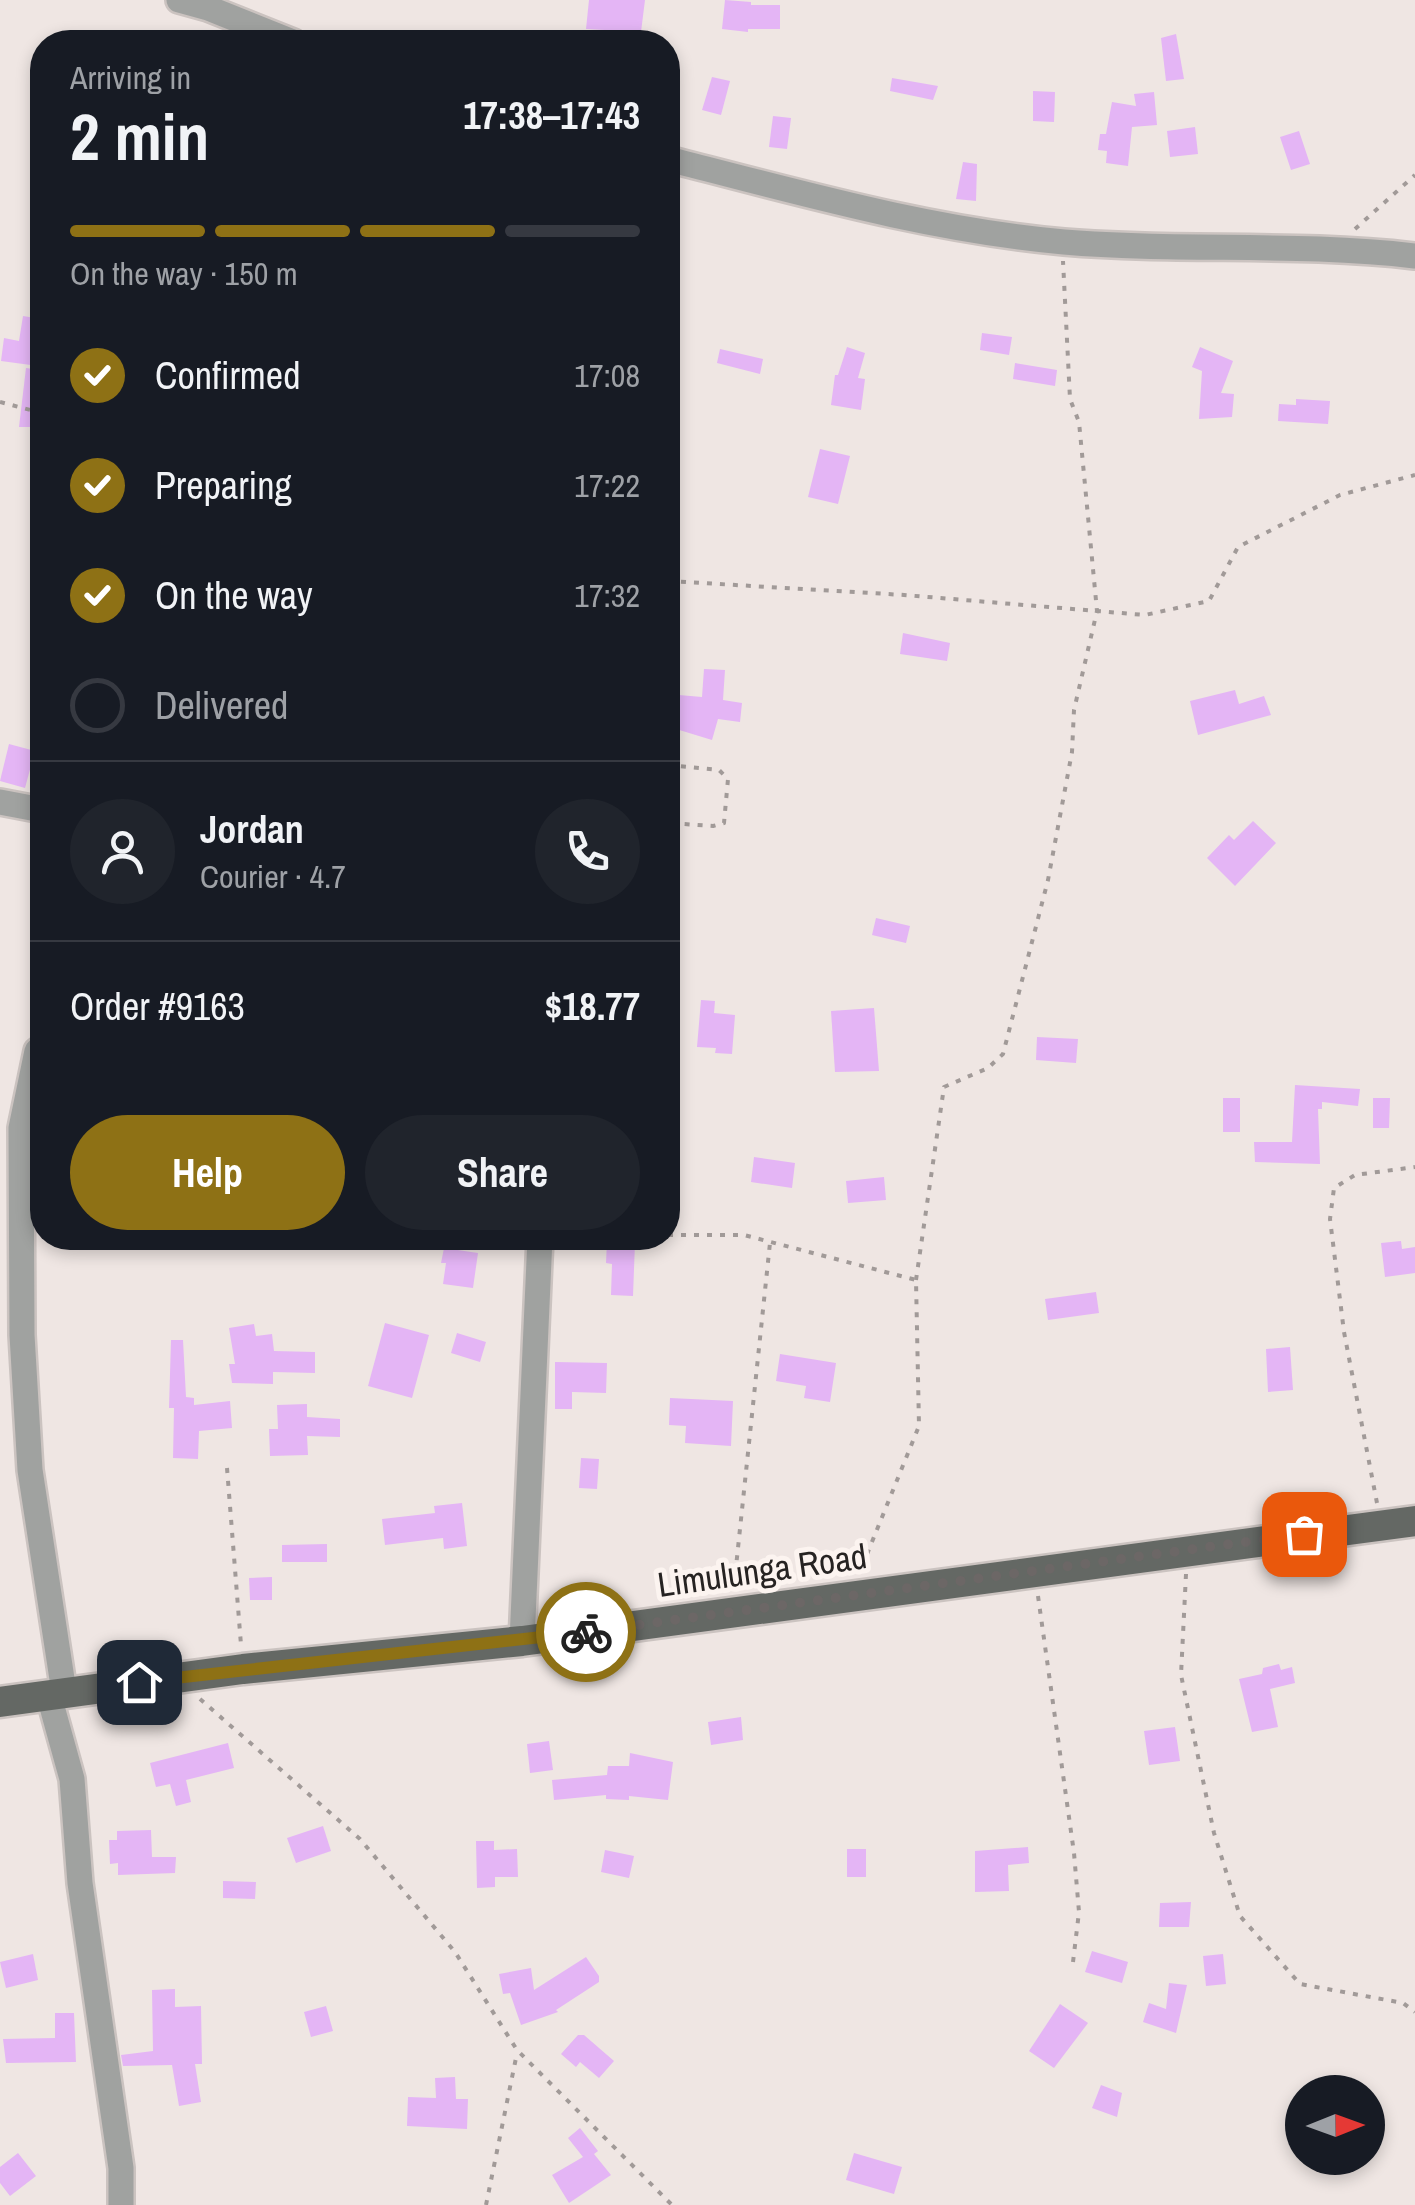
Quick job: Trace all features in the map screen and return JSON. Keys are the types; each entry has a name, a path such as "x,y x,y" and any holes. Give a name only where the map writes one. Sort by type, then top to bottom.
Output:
{"main road":[{"name":"Limulunga Road","path":"0,1702 243,1669 522,1641 1415,1522"}],"street":[{"path":"178,0 263,30"},
{"path":"680,162 922,223 1062,242 1332,248 1415,256"},
{"path":"0,802 30,808"},
{"path":"30,1085 21,1128 22,1335 30,1470 57,1694 72,1778 80,1883 121,2168 122,2205"},
{"path":"522,1641 539,1250"}],"path":[{"path":"1332,248 1415,175"},
{"path":"850,1596 920,1426 916,1280 944,1087 988,1068 1003,1054 1048,880 1072,752 1074,710 1097,611 1079,422 1070,400 1062,242"},
{"path":"0,402 30,410"},
{"path":"680,582 904,594 1144,616 1210,601 1238,547 1340,495 1415,475"},
{"path":"680,766 719,770 728,779 724,823 680,824"},
{"path":"1382,1524 1344,1332 1330,1218 1334,1188 1355,1175 1415,1167"},
{"path":"680,1235 744,1234 916,1280"},
{"path":"732,1611 770,1242"},
{"path":"226,1468 243,1669"},
{"path":"1188,1550 1182,1675 1214,1833 1240,1916 1300,1984 1403,2003 1415,2012"},
{"path":"1033,1572 1045,1627 1074,1853 1079,1912 1073,1962"},
{"path":"176,1678 360,1839 455,1952 517,2050 672,2205"},
{"path":"486,2205 517,2050"}],"building":[{"path":"589,0 645,0 641,30 586,29"},
{"path":"725,0 780,5 780,29 722,29"},
{"path":"1176,34 1184,79 1166,81 1161,38"},
{"path":"712,77 730,81 721,115 702,110"},
{"path":"892,78 938,86 933,100 890,91"},
{"path":"1033,91 1055,92 1054,122 1033,121"},
{"path":"1154,92 1157,125 1132,127 1128,166 1106,163 1107,151 1098,150 1100,134 1106,134 1112,102 1136,106 1134,94"},
{"path":"773,116 791,118 787,149 769,147"},
{"path":"1195,127 1198,154 1170,157 1167,131"},
{"path":"1299,131 1310,164 1291,170 1280,137"},
{"path":"963,162 977,164 976,201 956,199"},
{"path":"23,316 30,317 30,365 1,361 4,338 19,341"},
{"path":"982,333 1012,337 1009,355 980,350"},
{"path":"847,347 865,353 858,378 865,379 861,410 831,405 835,375"},
{"path":"1200,347 1233,361 1221,393 1234,394 1232,417 1199,419 1202,371 1192,367"},
{"path":"720,349 763,359 760,374 717,363"},
{"path":"1015,363 1057,370 1055,386 1013,379"},
{"path":"26,368 30,369 30,427 19,427"},
{"path":"1296,399 1330,401 1328,424 1278,421 1279,404 1296,405"},
{"path":"820,449 850,456 838,504 808,497"},
{"path":"903,633 950,643 947,661 900,654"},
{"path":"704,669 725,670 723,700 742,703 740,722 718,719 712,740 680,730 680,695 702,697"},
{"path":"1235,690 1239,704 1264,696 1271,715 1198,735 1190,701"},
{"path":"9,744 30,750 25,788 0,781"},
{"path":"1253,821 1276,843 1235,886 1207,858 1229,835 1234,840"},
{"path":"876,918 910,926 906,943 872,935"},
{"path":"701,1000 715,1001 714,1013 735,1015 732,1054 697,1047"},
{"path":"874,1008 879,1071 835,1072 831,1011"},
{"path":"1037,1037 1078,1039 1076,1063 1036,1060"},
{"path":"1295,1085 1360,1089 1358,1106 1322,1102 1322,1109 1318,1109 1320,1164 1255,1162 1254,1142 1292,1142"},
{"path":"1223,1098 1240,1098 1240,1132 1223,1132"},
{"path":"1373,1098 1390,1098 1389,1128 1373,1128"},
{"path":"754,1157 795,1163 792,1188 751,1182"},
{"path":"884,1177 886,1200 848,1203 846,1181"},
{"path":"1401,1241 1402,1249 1415,1247 1415,1273 1385,1277 1381,1243"},
{"path":"444,1250 478,1253 473,1288 443,1284 446,1263 441,1263"},
{"path":"607,1250 635,1250 633,1296 611,1295 612,1264 606,1263"},
{"path":"1096,1292 1099,1313 1048,1320 1045,1299"},
{"path":"385,1323 429,1335 412,1398 368,1386"},
{"path":"254,1324 256,1336 272,1334 274,1351 315,1352 315,1373 273,1372 273,1384 232,1383 229,1364 235,1364 229,1328"},
{"path":"457,1333 486,1342 480,1362 451,1353"},
{"path":"171,1340 183,1340 186,1397 194,1398 194,1405 230,1401 232,1428 199,1431 198,1459 173,1458 174,1408 169,1408"},
{"path":"1290,1347 1293,1390 1268,1392 1266,1349"},
{"path":"780,1354 836,1363 830,1402 804,1398 806,1386 776,1381"},
{"path":"555,1362 607,1363 606,1393 572,1392 572,1409 555,1409"},
{"path":"670,1398 733,1401 731,1446 685,1443 686,1426 669,1425"},
{"path":"307,1404 307,1417 340,1419 340,1437 307,1436 308,1455 270,1456 269,1429 278,1429 277,1405"},
{"path":"581,1458 599,1459 597,1489 579,1488"},
{"path":"462,1503 467,1546 444,1549 443,1538 385,1545 382,1519 435,1513 434,1506"},
{"path":"327,1544 327,1562 282,1562 282,1545"},
{"path":"272,1577 272,1600 250,1600 249,1578"},
{"path":"1279,1664 1281,1670 1292,1667 1295,1683 1270,1689 1278,1727 1252,1732 1239,1679 1262,1674 1263,1668"},
{"path":"741,1717 743,1740 711,1745 708,1722"},
{"path":"1175,1727 1180,1761 1149,1765 1144,1731"},
{"path":"549,1741 553,1770 530,1773 527,1744"},
{"path":"228,1743 234,1768 186,1780 191,1802 176,1806 170,1784 156,1787 150,1763"},
{"path":"630,1753 673,1762 668,1800 629,1796 629,1800 606,1799 606,1795 554,1800 552,1780 607,1775 608,1766 629,1766"},
{"path":"323,1826 331,1851 296,1863 287,1838"},
{"path":"151,1830 152,1857 176,1857 175,1873 118,1875 118,1863 110,1864 109,1840 117,1840 117,1831"},
{"path":"476,1841 494,1841 494,1850 517,1849 518,1877 495,1877 495,1887 477,1888"},
{"path":"1028,1847 1029,1863 1008,1865 1009,1891 975,1892 975,1851"},
{"path":"847,1849 866,1849 866,1877 847,1877"},
{"path":"605,1850 634,1856 629,1878 601,1872"},
{"path":"223,1881 256,1882 255,1899 223,1898"},
{"path":"1191,1902 1189,1927 1159,1927 1160,1903"},
{"path":"1092,1951 1128,1962 1122,1983 1085,1972"},
{"path":"33,1954 38,1980 6,1988 0,1962"},
{"path":"1223,1954 1226,1984 1206,1986 1203,1956"},
{"path":"586,1957 599,1982 558,2012 521,2025 510,1993 503,1994 499,1974 531,1968 534,1990"},
{"path":"1169,1983 1187,1985 1176,2033 1143,2022 1149,2003 1166,2009"},
{"path":"175,1989 175,2007 201,2006 202,2064 195,2064 201,2102 179,2106 172,2065 123,2066 121,2055 153,2051 152,1990"},
{"path":"1060,2004 1088,2023 1054,2068 1029,2051"},
{"path":"326,2006 333,2031 311,2037 304,2012"},
{"path":"55,2013 74,2013 76,2062 6,2063 3,2039 55,2038"},
{"path":"578,2035 584,2035 614,2061 599,2078 580,2062 576,2067 561,2054"},
{"path":"455,2077 456,2099 468,2099 467,2129 407,2126 408,2097 436,2098 435,2078"},
{"path":"1101,2085 1122,2093 1117,2117 1092,2108"},
{"path":"580,2128 611,2175 569,2203 552,2175 583,2157 568,2138"},
{"path":"18,2153 36,2176 10,2196 0,2183 0,2167"},
{"path":"854,2153 902,2167 894,2194 846,2180"}],"way so far":[{"path":"586,1632 1304,1534"}],"route":[{"path":"139,1682 586,1632"}]}
